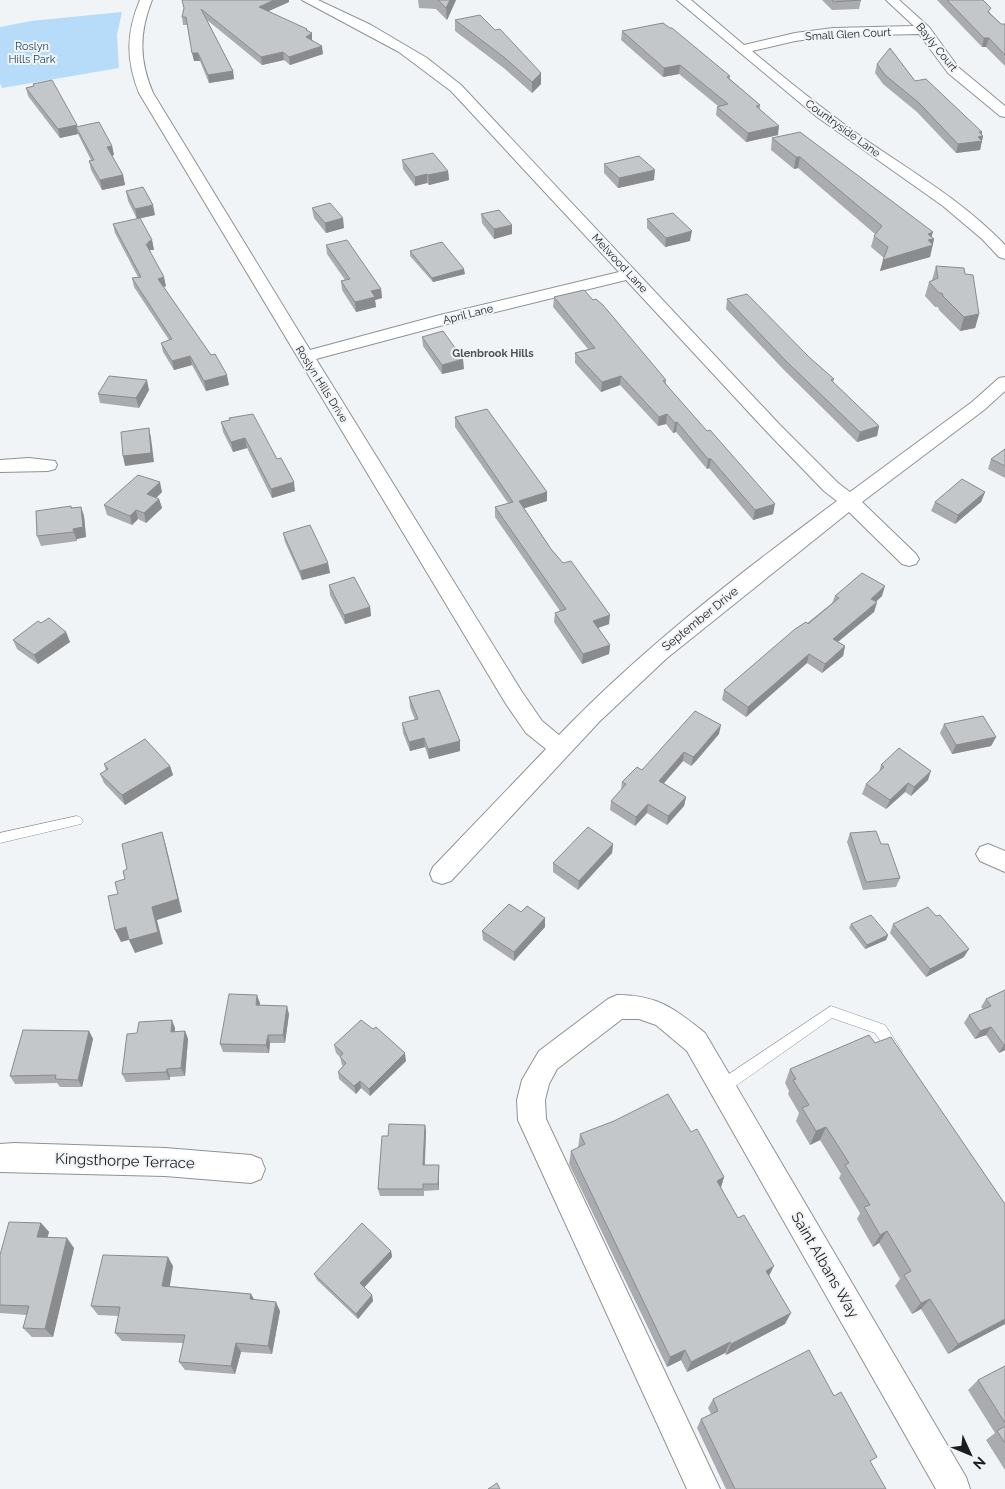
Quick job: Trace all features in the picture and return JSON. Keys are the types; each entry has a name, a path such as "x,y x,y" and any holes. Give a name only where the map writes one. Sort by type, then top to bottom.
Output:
{"street":[{"name":"Roslyn Hills Drive","path":"146,0 138,22 134,48 134,62 146,93 274,307 306,356 514,698 534,726 560,749"},
{"name":"Melwood Lane","path":"308,0 398,44 435,69 493,126 774,429 831,486 850,501 909,558"},
{"path":"325,8 343,0"},
{"name":"Countryside Lane","path":"683,0 843,130 947,204 988,237 1005,254"},
{"name":"Bayly Court","path":"892,0 924,30 953,70 1005,114"},
{"name":"Small Glen Court","path":"742,49 795,37 833,32 924,30"},
{"name":"April Lane","path":"306,356 446,319 631,274"},
{"name":"September Drive","path":"442,874 592,715 660,652 724,599 987,398 1005,382"},
{"path":"0,466 48,465"},
{"name":"Saint Albans Way","path":"704,1489 532,1120 531,1100 536,1080 548,1060 617,1007 639,1007 665,1017 696,1042 954,1489"},
{"name":"Kingsthorpe Terrace","path":"0,1158 165,1162 251,1169"}],"lane":[{"path":"0,838 77,821"},
{"path":"722,1087 831,1012 880,1029 902,1061"}],"green space":[{"name":"Roslyn Hills Park","path":"122,12 117,35 119,68 2,88 0,83 0,27 31,21"}],"building":[{"path":"182,0 274,0 259,7 307,29 312,33 306,37 322,46 289,57 283,52 261,57 201,9 233,71 208,75 198,53 192,53 186,17 182,17 184,8"},
{"path":"438,0 450,0 446,8"},
{"path":"832,0 861,0 833,2"},
{"path":"947,0 983,0 991,8 988,12 1001,24 1005,24 1005,55 989,38 984,38"},
{"path":"480,15 495,30 500,29 541,73 532,82 505,58 455,20"},
{"path":"663,23 672,28 730,76 727,77 760,105 756,106 779,126 748,133 717,107 728,104 680,65 664,68 622,31"},
{"path":"890,48 915,81 926,79 982,132 979,132 983,136 978,137 982,141 958,144 919,103 885,75 877,64"},
{"path":"52,80 77,125 58,129 26,88 34,86 33,84"},
{"path":"99,122 112,146 107,147 123,175 100,180 89,161 94,160 76,127"},
{"path":"800,132 933,232 928,234 934,239 928,240 933,245 883,260 888,247 874,236 882,226 800,157 796,157 772,138"},
{"path":"433,153 448,171 415,177 402,160"},
{"path":"639,156 655,170 619,178 604,164"},
{"path":"143,187 153,205 135,209 126,191"},
{"path":"330,203 343,218 325,223 312,208"},
{"path":"499,210 512,225 494,229 481,214"},
{"path":"673,213 692,231 666,238 647,219"},
{"path":"140,218 152,240 148,242 149,244 146,244 164,277 158,279 211,355 215,354 227,375 204,381 190,356 172,361 161,343 172,339 132,278 141,277 113,224"},
{"path":"347,240 381,289 371,291 375,297 355,302 341,281 350,279 326,245"},
{"path":"442,242 464,269 432,278 410,251"},
{"path":"936,266 964,268 965,274 973,275 979,314 964,317 929,282 938,278"},
{"path":"584,290 593,300 596,299 603,305 666,380 663,381 707,431 710,430 775,504 755,510 677,422 675,423 667,414 659,417 621,376 602,382 575,353 595,348 554,297"},
{"path":"747,294 879,426 860,432 786,361 727,299"},
{"path":"443,331 463,359 442,365 422,337"},
{"path":"109,376 147,380 136,398 98,394"},
{"path":"487,409 547,492 519,501 551,549 563,563 571,561 610,615 593,621 610,645 583,654 555,613 566,609 495,507 513,502 455,417"},
{"path":"253,414 277,459 281,458 294,482 271,489 245,438 231,442 221,422 230,420 229,418"},
{"path":"149,428 151,453 123,456 121,432"},
{"path":"1005,449 1005,466 991,459"},
{"path":"138,475 160,482 147,494 159,499 144,513 136,510 130,516 104,505"},
{"path":"962,479 985,492 958,515 935,502"},
{"path":"71,506 71,508 81,507 83,527 73,529 74,532 37,536 36,511"},
{"path":"310,525 328,563 300,571 283,533"},
{"path":"862,573 885,586 871,599 877,602 833,639 845,646 825,664 809,654 748,707 724,690 795,629 806,622 808,624 839,598 835,596"},
{"path":"354,577 370,607 344,615 329,585"},
{"path":"49,618 66,632 34,655 13,640 38,621 41,623"},
{"path":"439,690 460,741 428,749 424,738 409,742 402,723 418,719 409,697"},
{"path":"695,711 721,725 693,757 684,752 659,781 686,797 668,816 648,804 636,817 611,801 626,784 622,782 637,767 642,770"},
{"path":"983,716 996,737 956,745 944,724"},
{"path":"145,739 170,766 122,795 100,774 108,769 104,764"},
{"path":"899,748 931,771 914,787 908,783 890,800 866,784 884,767 881,765"},
{"path":"588,827 613,844 579,881 553,863"},
{"path":"876,831 881,844 888,844 900,878 866,882 850,833"},
{"path":"162,832 178,899 152,907 158,932 129,940 126,927 115,930 108,896 118,894 115,882 125,879 123,871 127,869 122,844"},
{"path":"509,904 521,912 527,906 545,918 514,952 482,931"},
{"path":"928,907 936,916 940,915 969,949 930,969 893,924"},
{"path":"871,915 888,935 867,945 851,924"},
{"path":"1005,990 1004,1045 991,1027 980,1031 969,1015 991,1006 986,999"},
{"path":"229,994 257,995 256,1005 287,1006 283,1035 268,1035 266,1045 220,1044"},
{"path":"172,1020 171,1032 185,1031 181,1068 167,1069 166,1072 122,1074 127,1034 137,1033 139,1022"},
{"path":"361,1020 373,1029 376,1027 405,1053 369,1089 360,1081 354,1086 338,1072 346,1063 340,1057 343,1053 334,1045"},
{"path":"23,1030 89,1031 78,1080 55,1079 56,1075 10,1076"},
{"path":"869,1035 875,1043 891,1037 1005,1204 1005,1319 958,1344 930,1299 921,1303 904,1275 911,1271 887,1231 880,1235 864,1207 870,1205 845,1165 849,1163 826,1127 816,1131 802,1108 809,1105 793,1080 796,1079 790,1069"},
{"path":"668,1094 691,1132 697,1129 724,1177 717,1181 738,1218 744,1215 774,1266 766,1271 791,1313 691,1362 685,1350 670,1357 571,1151 585,1144 580,1134 614,1121"},
{"path":"389,1124 425,1125 423,1165 439,1165 438,1184 423,1184 423,1189 378,1189 382,1136 388,1136"},
{"path":"9,1222 41,1223 37,1237 67,1238 45,1329 23,1328 29,1306 0,1305 0,1255"},
{"path":"362,1223 391,1251 360,1283 372,1295 356,1314 314,1274"},
{"path":"103,1255 168,1257 162,1286 251,1294 250,1299 276,1302 268,1346 236,1343 231,1366 179,1362 185,1335 115,1333 120,1307 91,1306"},
{"path":"809,1350 834,1396 841,1392 877,1457 870,1461 886,1489 735,1489 701,1419 718,1411 713,1399"},
{"path":"1005,1366 1005,1423 978,1380"},
{"path":"1005,1426 1005,1443 997,1431"},
{"path":"497,1483 500,1489 488,1489"}],"district":[{"name":"Glenbrook Hills","path":"493,353"}]}
